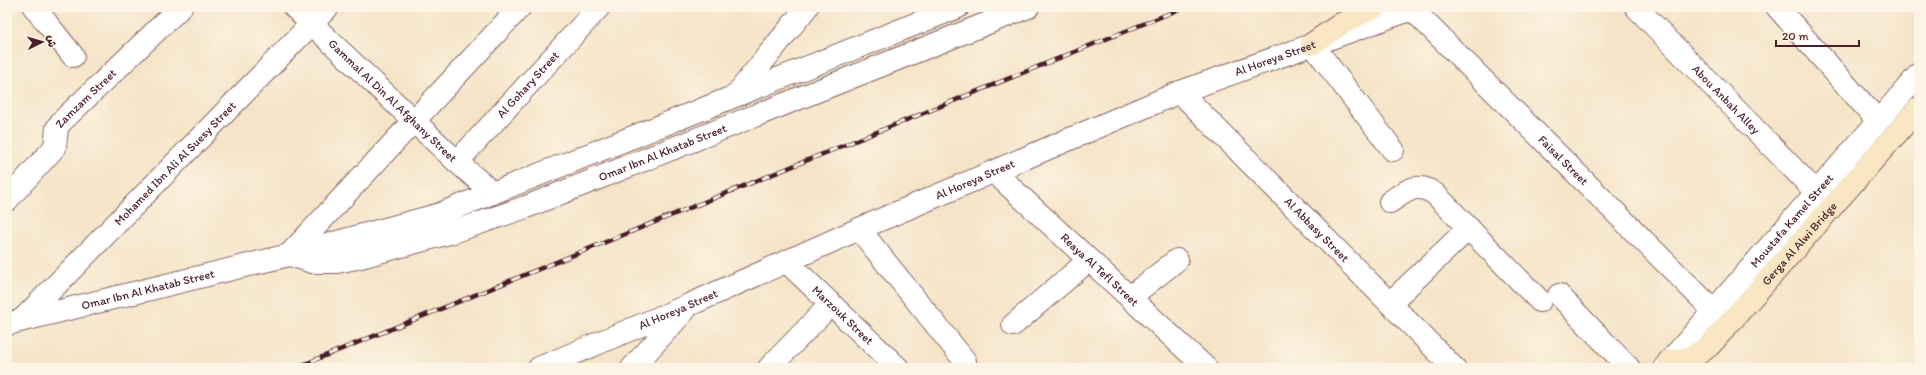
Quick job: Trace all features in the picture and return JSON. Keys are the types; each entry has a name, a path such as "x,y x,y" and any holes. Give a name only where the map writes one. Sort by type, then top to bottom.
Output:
{"street":[{"path":"34,7 73,56"},
{"name":"Gammal Al Din Al Afghany Street","path":"294,7 413,121 493,193"},
{"name":"Mohamed Ibn Ali Al Suesy Street","path":"15,322 328,7"},
{"path":"289,255 520,7"},
{"name":"Al Gohary Street","path":"457,162 599,7"},
{"path":"734,97 807,7"},
{"name":"Omar Ibn Al Khatab Street","path":"15,322 289,255 440,214 958,7"},
{"name":"Omar Ibn Al Khatab Street","path":"289,255 312,262 343,261 435,237 526,207 1028,7"},
{"path":"1375,7 1341,24 1312,44 1393,150"},
{"name":"Abou Anbah Alley","path":"1636,7 1816,192"},
{"path":"1777,7 1878,121"},
{"name":"Al Horeya Street","path":"539,368 689,305 859,229 1180,92 1415,8"},
{"name":"Faisal Street","path":"1415,8 1714,311"},
{"name":"Zamzam Street","path":"7,200 55,147 57,128 61,122 174,9"},
{"name":"Moustafa Kamel Street","path":"1669,366 1714,311 1919,74"},
{"name":"Al Abbasy Street","path":"1180,92 1454,368"},
{"name":"Gerga Al Alwi Bridge","path":"1669,366 1698,354 1710,345 1919,108"},
{"name":"Reaya Al Tefl Street","path":"994,172 1206,368"},
{"path":"1390,202 1407,190 1418,187 1427,188 1469,228 1629,368"},
{"path":"1390,303 1469,228"},
{"path":"859,229 965,361"},
{"path":"1014,325 1089,260"},
{"path":"1130,297 1177,260"},
{"name":"Marzouk Street","path":"787,262 898,368"},
{"path":"769,368 831,304"},
{"path":"632,368 689,305"}],"railway":[{"path":"295,368 1185,7"}]}
